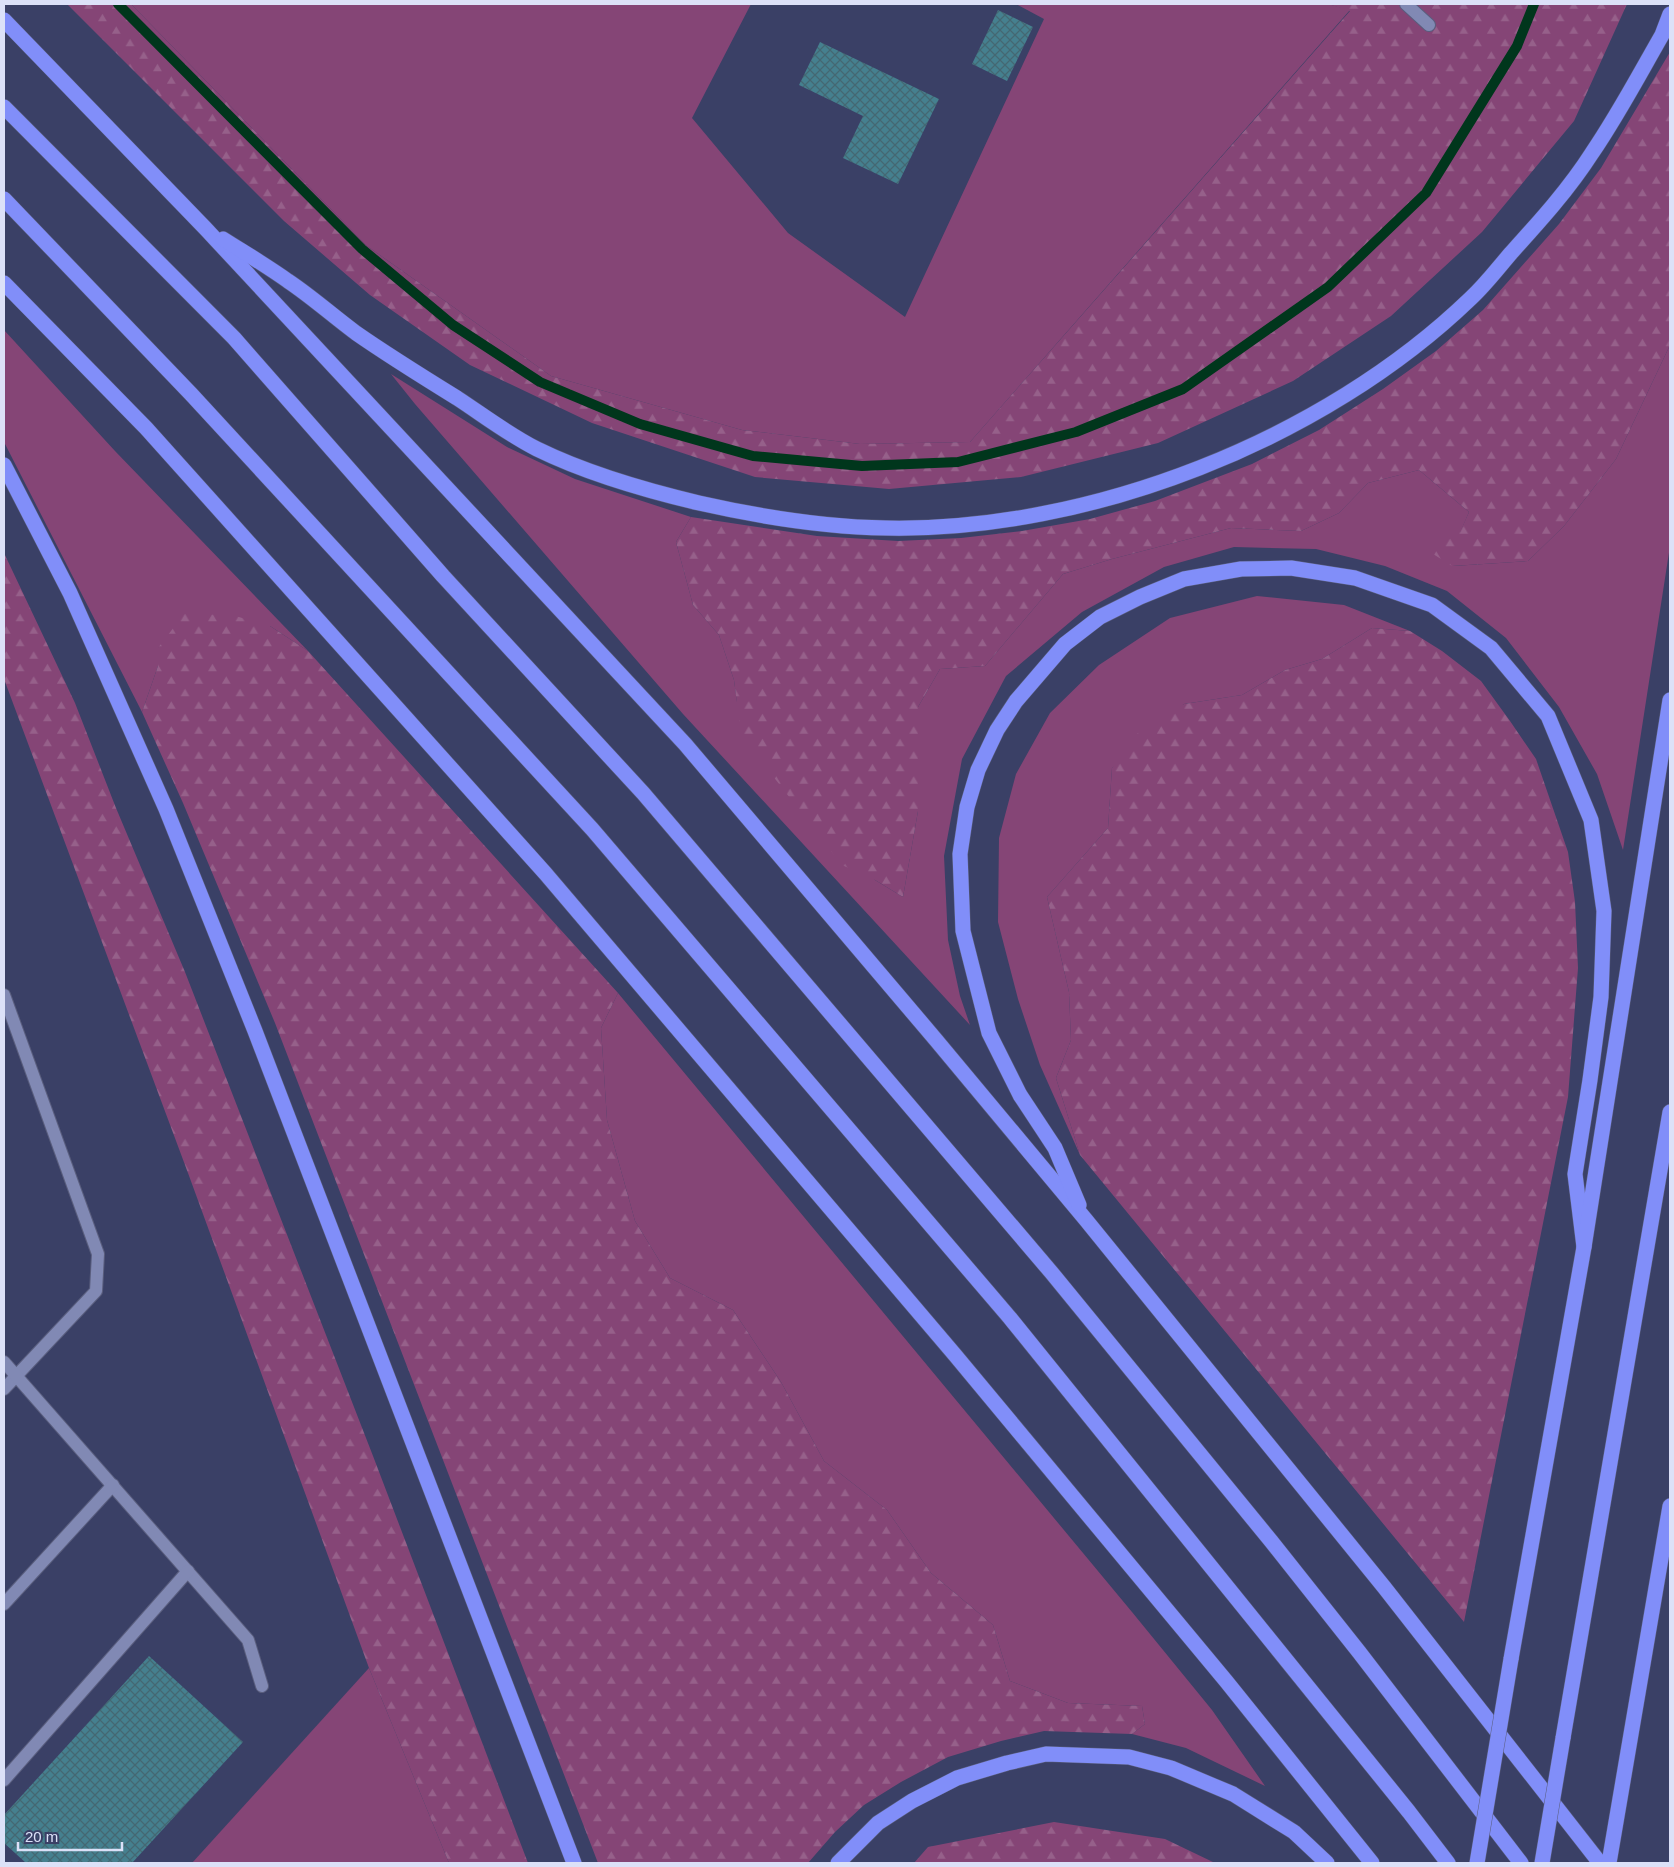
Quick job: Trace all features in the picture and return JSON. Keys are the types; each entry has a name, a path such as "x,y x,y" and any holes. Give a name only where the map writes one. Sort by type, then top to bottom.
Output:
{"highway":[{"path":"205,228 289,281 356,332 534,448 588,471 653,492 745,514 807,523 888,528 951,526 1012,519 1080,506 1144,488 1242,451 1316,412 1373,377 1426,338 1473,297 1549,211 1586,162 1662,35 1670,14"},
{"path":"4,20 205,228 685,744 1086,1220 1384,1587 1600,1863"},
{"path":"4,107 234,338 443,576 643,793 1051,1272 1294,1570 1521,1863"},
{"path":"4,199 191,394 592,829 1010,1318 1403,1804 1448,1863"},
{"path":"4,283 146,428 545,873 961,1362 1220,1673 1372,1863"},
{"path":"4,465 70,593 166,809 258,1040 574,1863"},
{"path":"1086,1220 1055,1148 1020,1095 989,1033 963,931 960,854 967,807 978,770 997,730 1016,701 1065,644 1100,617 1140,597 1184,579 1241,570 1291,568 1355,578 1432,605 1491,648 1548,716 1591,820 1604,911 1601,997 1575,1174 1584,1247"},
{"path":"1477,1863 1584,1247 1670,700"},
{"path":"1542,1863 1670,1112"},
{"path":"1609,1863 1670,1506"},
{"path":"838,1863 878,1822 912,1801 957,1778 1046,1754 1129,1757 1171,1768 1233,1794 1294,1832 1327,1863"}],"street":[{"path":"1406,4 1429,25"},
{"path":"4,995 98,1254 96,1291 4,1389"},
{"path":"4,1362 248,1640 262,1686"},
{"path":"4,1604 112,1485"},
{"path":"4,1780 188,1571"}],"green space":[{"path":"67,4 131,4 367,246 551,376 742,430 860,444 970,442 1350,11 1328,4 1627,4 1574,121 1482,232 1391,316 1293,381 1158,443 1021,477 889,489 755,477 592,423 470,365 370,295 284,221"},
{"path":"131,4 751,4 692,118 788,233 905,317 1044,19 1016,4 1328,4 1350,10 970,442 860,444 742,430 551,376 367,246"},
{"path":"1670,52 1670,345 1616,459 1564,526 1528,561 1452,566 1430,552 1436,535 1460,532 1469,512 1419,470 1368,483 1339,513 1301,531 1231,528 1112,559 1063,574 985,666 940,669 918,707 918,811 903,897 875,880 842,865 741,735 734,680 719,635 693,605 676,542 691,517 817,536 898,541 961,538 1022,531 1090,519 1155,501 1252,464 1319,430 1383,389 1436,351 1483,310 1559,224 1601,168"},
{"path":"4,330 115,451 308,651 270,626 158,648 158,666 142,712 4,442"},
{"path":"1670,345 1670,546 1623,850 1597,774 1559,707 1506,638 1447,591 1385,566 1316,549 1234,547 1164,567 1082,612 1006,676 962,759 944,856 948,940 960,996 970,1025 683,714 391,374 507,447 575,479 691,517 676,542 693,605 719,635 734,680 737,702 875,880 903,897 918,811 918,707 940,669 985,666 1063,574 1112,559 1231,528 1301,531 1339,513 1368,483 1419,470 1469,512 1460,533 1453,566 1528,561 1564,526 1616,459"},
{"path":"4,553 75,703 116,808 185,972 373,1456 528,1863 449,1863 369,1668 188,1173 4,679"},
{"path":"1257,596 1344,605 1410,631 1372,628 1322,659 1285,670 1242,695 1184,704 1112,768 1108,828 1047,897 1069,992 1071,1040 1056,1078 1080,1155 1040,1065 1018,999 998,922 999,838 1016,774 1050,713 1099,665 1170,618"},
{"path":"184,614 232,615 270,626 308,651 618,993 601,1028 607,1120 635,1221 670,1278 733,1310 781,1382 824,1461 887,1510 931,1573 993,1625 1010,1681 1068,1703 1142,1706 1145,1724 1132,1734 1044,1731 1001,1741 948,1757 901,1782 864,1805 835,1832 808,1863 598,1863 275,1023 183,803 142,712 158,666 158,648"},
{"path":"1372,628 1410,631 1442,651 1481,681 1536,759 1568,852 1575,902 1578,968 1568,1097 1464,1622 1080,1155 1056,1078 1071,1040 1069,992 1047,897 1108,828 1112,768 1140,730 1184,704 1242,695 1285,670 1322,659"},
{"path":"618,993 1212,1710 1265,1786 1186,1748 1132,1734 1145,1724 1142,1706 1068,1703 1010,1681 993,1625 931,1573 887,1510 824,1461 781,1382 733,1310 670,1278 635,1221 607,1120 601,1028"},
{"path":"369,1668 449,1863 192,1863"},
{"path":"1054,1822 1165,1839 1215,1863 914,1863 928,1847"}],"building":[{"path":"998,10 1033,27 1007,81 972,64"},
{"path":"820,42 939,99 898,184 843,158 863,116 799,85"},
{"path":"149,1656 243,1742 132,1863 26,1863 4,1843 4,1815"}],"waterway":[{"path":"118,4 362,249 453,325 540,382 640,424 753,456 862,466 958,462 1076,432 1183,389 1328,287 1426,193 1517,46 1534,4"}]}
